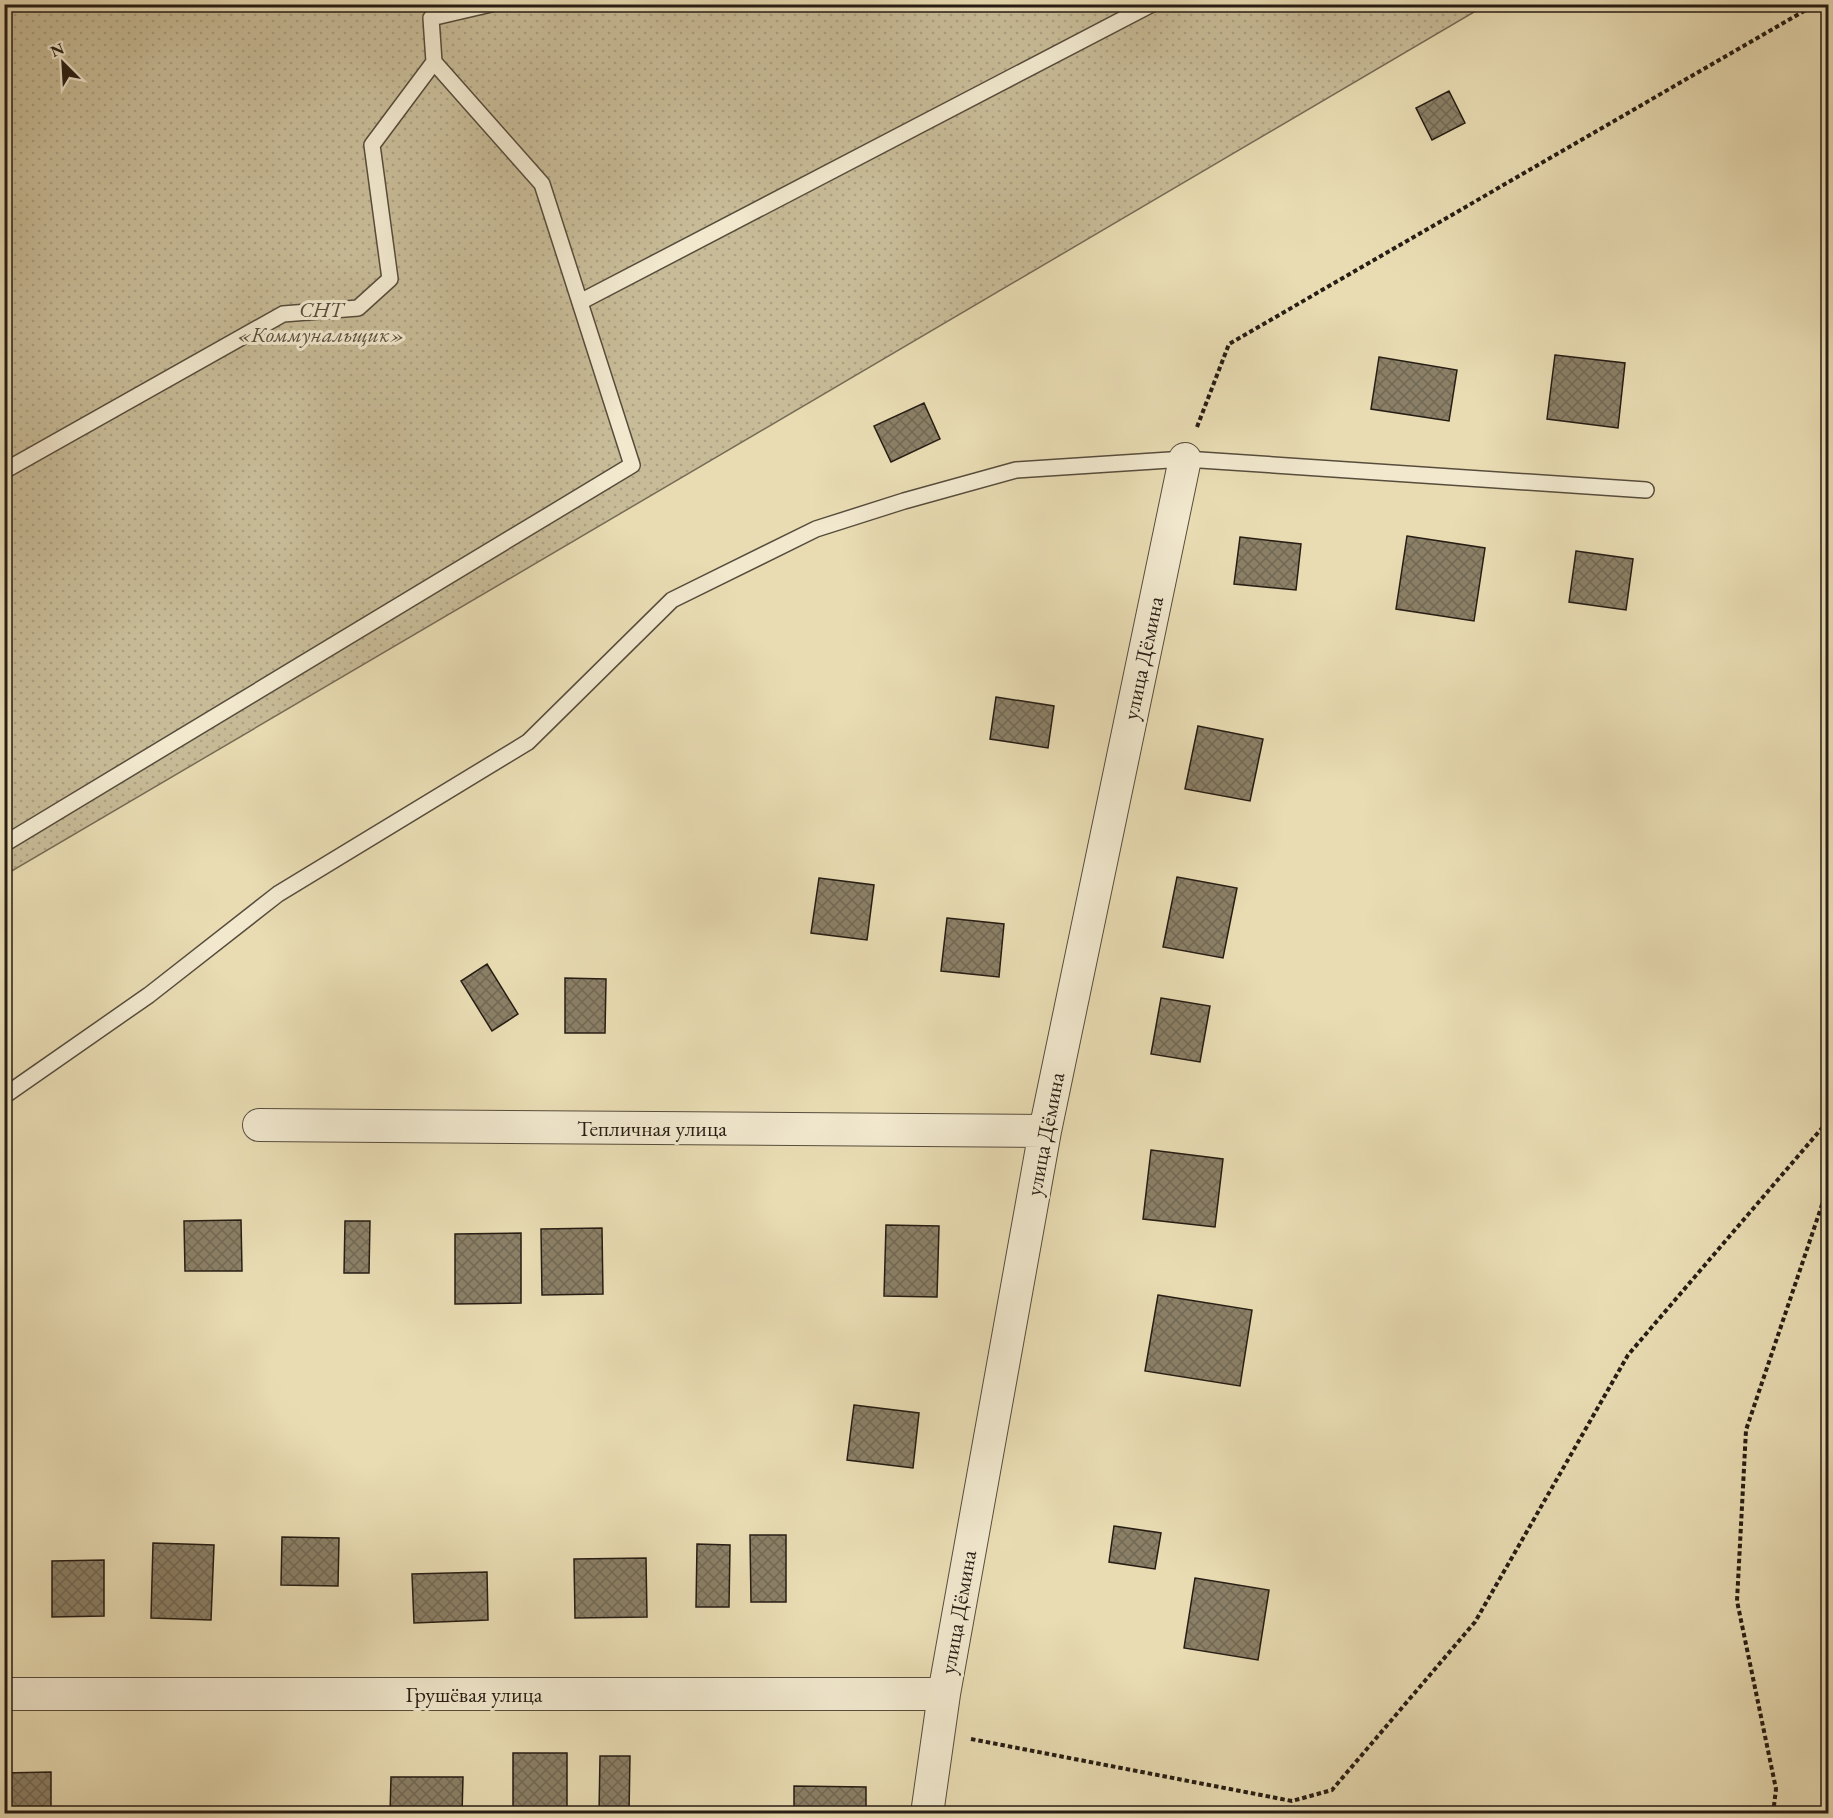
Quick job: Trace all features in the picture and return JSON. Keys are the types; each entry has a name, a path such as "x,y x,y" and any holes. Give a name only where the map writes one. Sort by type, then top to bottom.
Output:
{"street":[{"name":"улица Дёмина","path":"927,1814 944,1694 1045,1131 1185,459"},
{"name":"Тепличная улица","path":"259,1125 1045,1131"},
{"name":"Грушёвая улица","path":"4,1694 944,1694"}],"lane":[{"path":"4,844 632,465 542,184 434,62 431,18 422,4"},
{"path":"431,18 491,4"},
{"path":"580,302 1152,4"},
{"path":"4,471 283,314 358,308 390,279 372,145 434,62"},
{"path":"4,1096 149,995 278,894 528,742 672,600 816,529 904,501 1016,470 1185,459 1646,490"}],"path":[{"path":"1185,459 1229,344 1816,4"},
{"path":"938,1732 1292,1801 1332,1790 1474,1622 1628,1355 1828,1121"},
{"path":"1773,1814 1776,1789 1737,1601 1746,1430 1828,1187"}],"green space":[{"name":"СНТ «Коммунальщик»","path":"5,4 1486,5 5,875"}],"building":[{"path":"1449,91 1465,123 1432,140 1416,108"},
{"path":"1555,355 1625,363 1618,428 1547,419"},
{"path":"1379,357 1457,370 1449,421 1371,409"},
{"path":"924,403 940,439 891,462 874,426"},
{"path":"1407,536 1485,548 1474,621 1396,609"},
{"path":"1240,537 1301,544 1296,590 1234,584"},
{"path":"1576,551 1633,559 1626,610 1569,602"},
{"path":"996,697 1054,706 1048,748 990,739"},
{"path":"1198,726 1263,739 1250,801 1185,789"},
{"path":"1177,877 1237,888 1223,958 1163,947"},
{"path":"819,878 874,885 867,940 811,933"},
{"path":"947,918 1004,924 999,977 941,971"},
{"path":"487,964 518,1014 492,1031 461,981"},
{"path":"565,978 606,979 605,1033 565,1033"},
{"path":"1161,998 1210,1006 1200,1062 1151,1054"},
{"path":"1151,1150 1223,1159 1215,1227 1143,1219"},
{"path":"241,1220 242,1271 185,1271 184,1221"},
{"path":"345,1221 370,1221 369,1273 344,1273"},
{"path":"886,1225 939,1226 937,1297 884,1296"},
{"path":"602,1228 603,1294 542,1295 541,1229"},
{"path":"521,1233 521,1303 455,1304 455,1234"},
{"path":"1158,1295 1252,1310 1240,1386 1145,1371"},
{"path":"854,1405 919,1413 913,1468 847,1460"},
{"path":"1114,1526 1161,1533 1155,1569 1109,1562"},
{"path":"750,1535 786,1535 786,1602 751,1602"},
{"path":"282,1537 339,1538 338,1586 281,1585"},
{"path":"153,1543 214,1545 211,1620 151,1618"},
{"path":"697,1544 730,1545 729,1607 696,1607"},
{"path":"646,1558 647,1617 575,1618 574,1559"},
{"path":"104,1560 104,1616 52,1617 52,1561"},
{"path":"487,1572 488,1620 414,1623 412,1574"},
{"path":"1195,1578 1269,1590 1258,1660 1184,1648"},
{"path":"513,1753 567,1753 567,1814 513,1814"},
{"path":"600,1756 630,1756 629,1814 599,1814"},
{"path":"51,1772 51,1814 4,1814 4,1773"},
{"path":"391,1777 463,1777 462,1814 390,1814"},
{"path":"794,1786 866,1787 866,1814 794,1814"}]}
